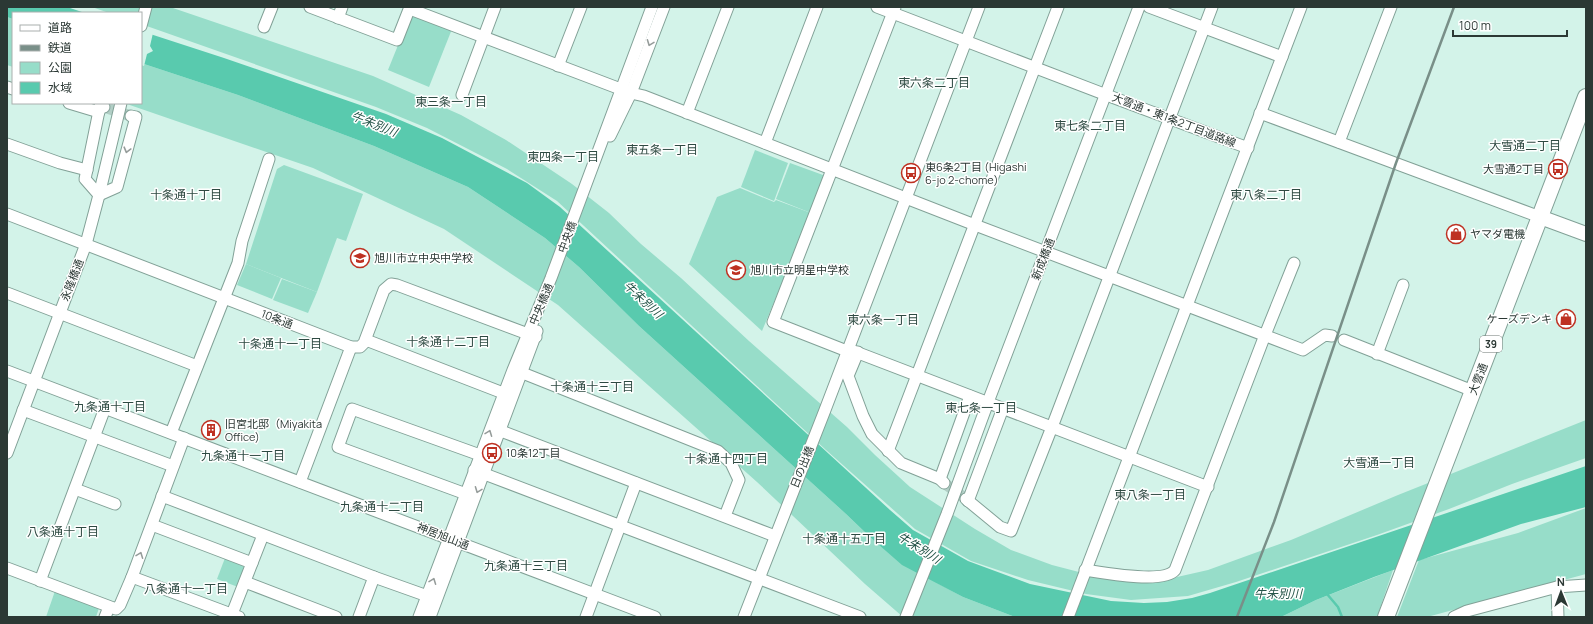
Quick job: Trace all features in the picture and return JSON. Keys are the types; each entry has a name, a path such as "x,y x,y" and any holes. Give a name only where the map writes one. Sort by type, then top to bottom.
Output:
{"highway":[{"name":"大雪通","path":"1386,617 1586,96"}],"main road":[{"path":"1540,217 1586,234"}],"street":[{"path":"142,22 146,7"},
{"path":"264,27 272,7"},
{"path":"310,7 397,40 410,8 484,38 626,91 644,96 975,225 1303,350 1325,335 1332,336"},
{"path":"338,18 342,7"},
{"path":"462,95 496,7"},
{"path":"558,66 580,7"},
{"path":"626,91 652,7"},
{"path":"626,91 664,7"},
{"path":"687,113 728,7"},
{"path":"765,143 817,7"},
{"name":"大雪通・東1条2丁目道路線","path":"877,7 894,10 966,41 1035,68 1106,94 1169,120 1248,148 1260,112 1301,7"},
{"path":"970,396 942,481 901,463 872,434 863,416 848,376 851,350 906,197 979,7"},
{"path":"888,451 1058,7"},
{"name":"新成橋通","path":"907,615 948,513 988,402 1139,7"},
{"path":"1149,7 1282,57"},
{"path":"1003,408 967,500 1000,527 1011,531 1212,7"},
{"path":"1339,142 1391,7"},
{"path":"894,10 773,322 917,375 1208,487"},
{"name":"中央橋","path":"551,278 582,196 626,91"},
{"path":"74,104 102,110 85,179 99,195 117,187 136,117 131,116"},
{"name":"永隆橋通","path":"7,452 86,244 121,104"},
{"path":"1260,112 1540,217"},
{"path":"7,144 60,163 86,170"},
{"path":"1068,617 1248,148"},
{"path":"171,433 238,263 242,241 269,159"},
{"name":"10条通","path":"7,214 351,347"},
{"path":"1085,570 1147,577 1164,576 1173,573 1178,565 1265,335 1294,264"},
{"name":"中央橋通","path":"428,615 432,598 479,472 480,455 509,395 532,335 551,278"},
{"path":"300,482 351,347 360,347 366,340 384,290 391,284 532,335"},
{"path":"1377,354 1403,285"},
{"path":"7,293 197,366"},
{"path":"366,340 509,395"},
{"path":"1344,340 1473,391"},
{"name":"日の出橋","path":"744,617 825,409 851,350"},
{"name":"神居旭山通","path":"7,371 655,617"},
{"path":"518,371 718,451 731,463 738,480 725,516"},
{"name":"中央橋通","path":"454,540 466,494 501,431 509,395"},
{"path":"40,581 105,408"},
{"path":"466,494 338,447 352,409 480,455"},
{"path":"23,410 173,466"},
{"path":"501,431 725,516 777,531"},
{"path":"7,568 40,581 107,612 116,609 120,606 132,576 184,438"},
{"path":"479,472 860,617"},
{"path":"586,617 636,483"},
{"path":"75,489 115,504"},
{"path":"162,496 432,598"},
{"path":"152,525 252,562"},
{"path":"132,576 236,616 245,582 263,535"},
{"path":"359,617 374,577"},
{"path":"245,582 336,617"},
{"path":"1454,617 1466,612 1557,587 1586,585"},
{"path":"1557,587 1558,617"}],"green space":[{"path":"92,7 170,7 373,76 461,115 506,140 572,184 609,213 641,244 847,427 910,487 975,529 1011,550 1052,565 1102,578 1155,582 1208,570 1291,540 1398,495 1586,420 1586,458 1377,535 1236,582 1188,596 1131,600 1086,594 1028,580 971,561 915,529 826,450 557,201 507,169 427,128 376,107 142,24 142,12 106,12"},
{"path":"411,13 452,29 429,87 388,70"},
{"path":"7,17 12,19 12,67 7,65"},
{"path":"142,63 238,95 374,146 468,187 545,238 579,267 639,326 870,537 884,548 939,584 963,597 1015,617 903,617 865,584 757,482 558,305 444,229 313,168 127,104 142,104"},
{"path":"755,150 788,163 774,201 741,187"},
{"path":"790,163 823,175 824,178 811,213 776,199"},
{"path":"284,165 363,194 346,241 337,238 317,292 246,264 277,169"},
{"path":"740,188 774,202 776,200 811,213 762,331 689,264 717,197"},
{"path":"246,264 281,278 272,299 237,285"},
{"path":"282,279 317,292 308,313 273,300"},
{"path":"1586,508 1586,574 1427,617 1397,617 1419,560 1518,533"},
{"path":"225,558 242,564 244,568 238,587 217,579"},
{"path":"1393,570 1377,617 1281,617 1316,600"},
{"path":"55,591 99,608 96,617 46,617"}],"water":[{"path":"7,7 67,7 82,12 12,12 12,19 7,17"},
{"name":"牛朱別川","path":"142,31 386,114 442,138 527,183 560,207 913,530 968,561 1030,584 1111,601 1144,603 1167,602 1192,598 1586,466 1586,507 1521,524 1374,577 1316,600 1281,617 1015,617 963,597 902,565 639,326 579,267 545,238 468,187 374,146 238,95 142,63"}],"pier":[{"path":"142,29 153,33 150,46 153,51 147,54 144,66 142,65"}],"waterway":[{"path":"1327,594 1338,607 1342,617"}],"tunnel":[{"path":"104,107 131,116"},
{"path":"944,483 966,499"}],"railway":[{"path":"1237,617 1274,522 1396,163 1454,7"}],"place":[{"name":"大雪通2丁目","path":"1558,169"},
{"name":"東6条2丁目 (Higashi 6-jo 2-chome)","path":"911,173"},
{"name":"ヤマダ電機","path":"1456,234"},
{"name":"旭川市立中央中学校","path":"360,258"},
{"name":"旭川市立明星中学校","path":"736,270"},
{"name":"ケーズデンキ","path":"1566,319"},
{"name":"旧宮北邸（Miyakita Office)","path":"211,430"},
{"name":"10条12丁目","path":"492,453"}],"district":[{"name":"東六条二丁目","path":"934,83"},
{"name":"東三条一丁目","path":"451,102"},
{"name":"東七条二丁目","path":"1090,126"},
{"name":"大雪通二丁目","path":"1525,146"},
{"name":"東五条一丁目","path":"662,150"},
{"name":"東四条一丁目","path":"563,157"},
{"name":"十条通十丁目","path":"186,195"},
{"name":"東八条二丁目","path":"1266,195"},
{"name":"東六条一丁目","path":"883,320"},
{"name":"十条通十二丁目","path":"448,342"},
{"name":"十条通十一丁目","path":"280,344"},
{"name":"十条通十三丁目","path":"592,387"},
{"name":"九条通十丁目","path":"110,407"},
{"name":"東七条一丁目","path":"981,408"},
{"name":"九条通十一丁目","path":"243,456"},
{"name":"十条通十四丁目","path":"726,459"},
{"name":"大雪通一丁目","path":"1379,463"},
{"name":"東八条一丁目","path":"1150,495"},
{"name":"九条通十二丁目","path":"382,507"},
{"name":"八条通十丁目","path":"63,532"},
{"name":"十条通十五丁目","path":"844,539"},
{"name":"九条通十三丁目","path":"526,566"},
{"name":"八条通十一丁目","path":"186,589"}]}
